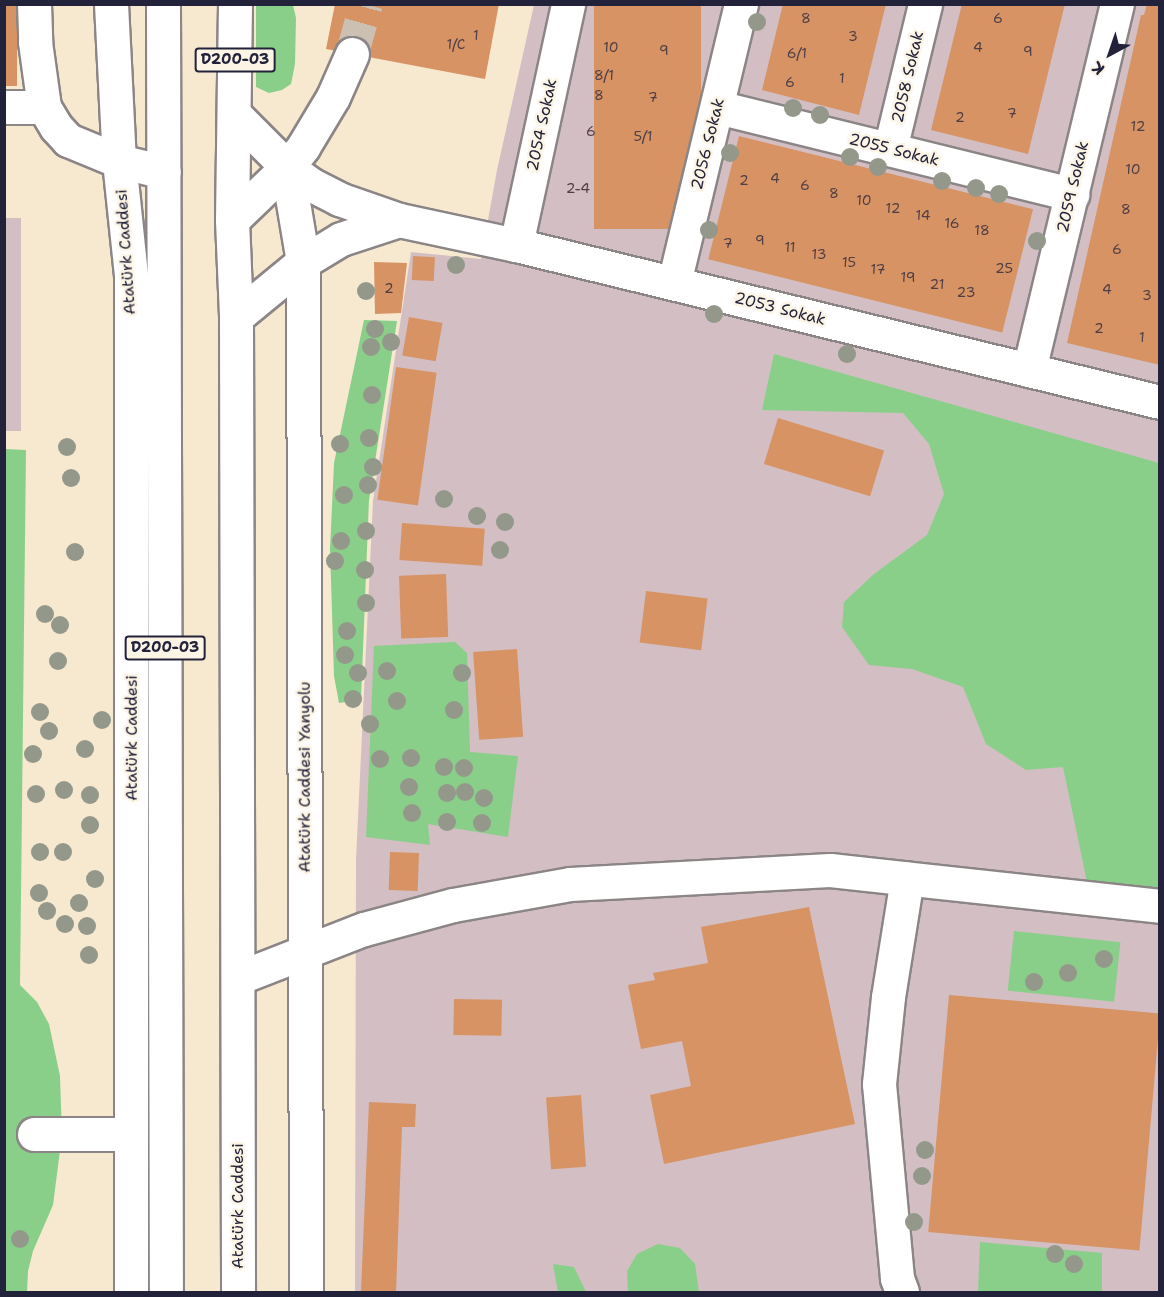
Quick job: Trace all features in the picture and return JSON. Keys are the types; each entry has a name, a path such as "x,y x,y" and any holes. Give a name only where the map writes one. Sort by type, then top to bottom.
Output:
{"main road":[{"path":"34,4 35,42 44,107 56,127 68,140 119,160 164,172"},
{"name":"Atatürk Caddesi","path":"111,4 119,160 131,288 131,1293"},
{"name":"Atatürk Caddesi","path":"164,4 166,1293"},
{"name":"Atatürk Caddesi","path":"235,4 232,220 236,317 238,1293"},
{"name":"2054 Sokak","path":"516,245 568,4"},
{"name":"2056 Sokak","path":"674,284 741,4"},
{"name":"2058 Sokak","path":"890,149 925,4"},
{"name":"2059 Sokak","path":"1029,370 1117,4"},
{"path":"232,220 287,167 321,118 351,54"},
{"path":"4,107 44,107"},
{"name":"2055 Sokak","path":"717,107 1072,194"},
{"name":"2053 Sokak","path":"235,115 287,167 310,184 339,199 399,220 516,245 1160,402"},
{"name":"Atatürk Caddesi Yanyolu","path":"287,167 303,262 306,1293"},
{"path":"236,317 303,262 341,239 399,220"},
{"path":"237,978 364,929 453,905 570,884 830,870 1160,906"},
{"path":"902,1293 897,1278 879,1084 888,997 907,879"},
{"path":"34,1134 130,1134"}],"shaded area":[{"path":"534,5 1159,5 1159,1292 355,1292 356,860 373,501 411,252 481,259 497,170"},
{"path":"5,218 21,218 21,431 5,431"}],"green space":[{"path":"256,5 293,5 296,18 295,64 291,84 282,90 269,93 256,87"},
{"path":"364,320 397,321 369,500 361,700 339,703 334,676 330,549 334,463"},
{"path":"774,354 1159,463 1159,890 1087,882 1063,767 1026,770 986,744 963,687 912,669 869,665 842,627 844,602 874,574 927,535 944,494 929,444 903,413 762,410"},
{"path":"5,449 26,450 20,985 37,1002 49,1024 60,1076 62,1135 53,1205 33,1251 28,1271 27,1292 5,1292"},
{"path":"455,642 467,653 470,752 518,756 508,837 428,824 430,845 366,837 374,646"},
{"path":"1014,931 1120,942 1114,1002 1008,991"},
{"path":"980,1242 1102,1253 1102,1292 978,1292"},
{"path":"658,1244 680,1248 695,1264 699,1292 628,1292 627,1271 637,1254"},
{"path":"553,1264 574,1267 586,1292 558,1292"}],"building":[{"path":"4,4 17,4 17,86 4,86"},
{"path":"335,4 499,4 485,79 326,49"},
{"path":"594,4 701,4 701,229 594,229"},
{"path":"783,4 886,4 859,115 762,90"},
{"path":"962,4 1065,4 1028,154 931,130"},
{"path":"1147,4 1160,4 1160,365 1067,343 1141,15 1144,15"},
{"path":"739,136 1033,209 1002,333 708,259"},
{"path":"413,256 435,257 434,281 412,280"},
{"path":"374,262 407,263 401,313 375,314"},
{"path":"409,317 442,323 436,361 402,355"},
{"path":"396,367 437,373 418,505 377,500"},
{"path":"778,418 884,450 870,496 764,464"},
{"path":"402,523 485,529 482,566 399,560"},
{"path":"446,574 448,637 401,639 399,576"},
{"path":"646,591 708,599 701,650 640,643"},
{"path":"517,649 523,737 479,740 473,652"},
{"path":"390,852 419,853 418,891 389,890"},
{"path":"809,907 855,1124 664,1164 650,1095 691,1086 682,1041 641,1049 628,985 655,980 653,973 708,963 701,927"},
{"path":"949,995 1160,1013 1139,1251 928,1232"},
{"path":"454,999 502,1000 501,1036 453,1035"},
{"path":"581,1095 586,1167 551,1169 546,1097"},
{"path":"369,1102 416,1104 415,1127 402,1127 396,1292 361,1292"}],"tunnel":[{"path":"352,54 366,4"}]}
